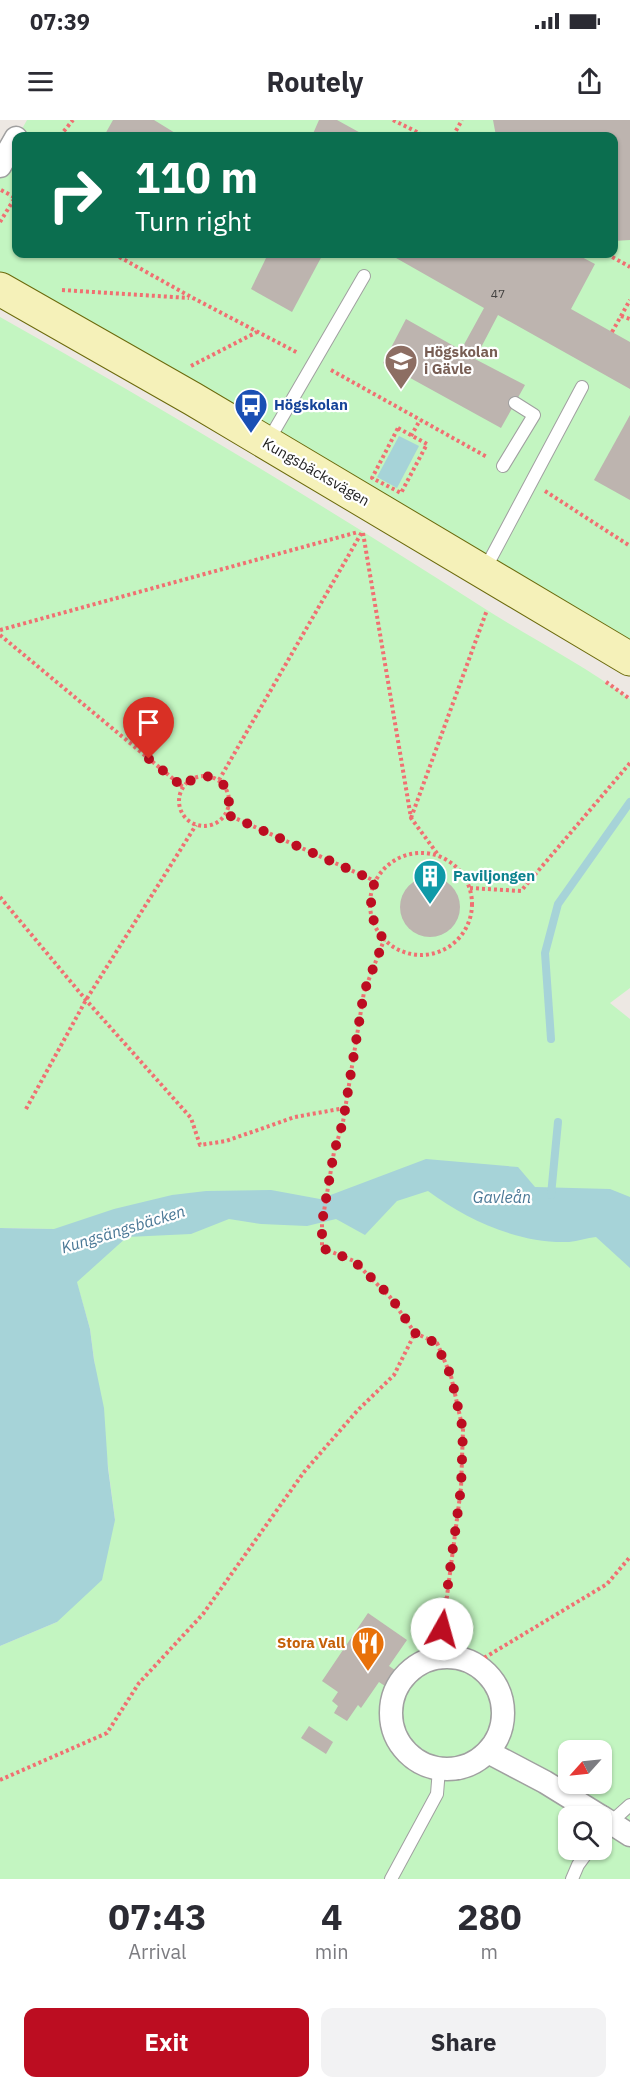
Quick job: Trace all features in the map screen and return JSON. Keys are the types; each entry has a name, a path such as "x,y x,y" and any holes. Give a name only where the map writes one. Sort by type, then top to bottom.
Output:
{"street":[{"path":"0,166 12,146"},
{"name":"Kungsbäcksvägen","path":"0,289 167,383 630,659"},
{"path":"439,1658 457,1658 474,1664 488,1675 498,1689 503,1705 503,1722 498,1738 488,1752 474,1763 457,1769 439,1769 423,1764 408,1753 397,1739 392,1722 392,1705 398,1688 408,1673 422,1663 439,1658"},
{"path":"488,1752 545,1782 579,1806"},
{"path":"612,1827 630,1835"}],"lane":[{"path":"266,444 364,276"},
{"path":"483,573 582,387"},
{"path":"503,466 534,415 515,404"},
{"path":"391,1879 436,1794 439,1769"},
{"path":"612,1817 630,1804"},
{"path":"572,1879 581,1860"}],"path":[{"path":"63,132 73,120"},
{"path":"393,120 416,132"},
{"path":"0,222 12,203"},
{"path":"121,258 503,466"},
{"path":"614,258 630,267"},
{"path":"61,290 193,298"},
{"path":"612,332 630,300"},
{"path":"621,316 630,319"},
{"path":"184,370 257,332"},
{"path":"411,436 420,420"},
{"path":"398,428 411,436 427,444 401,493 372,478 398,428"},
{"path":"532,482 630,546"},
{"path":"0,630 363,531"},
{"path":"219,780 363,531"},
{"path":"363,531 411,818 439,856"},
{"path":"411,818 487,610"},
{"path":"0,635 183,787"},
{"path":"470,888 521,891 630,764"},
{"path":"203,776 219,780 228,792 229,807 226,814 213,825 196,825 184,816 180,809 179,802 183,787 188,781 203,776"},
{"path":"226,814 375,881"},
{"path":"27,1109 86,1000 196,825"},
{"path":"424,853 439,856 452,863 463,875 470,888 473,905 469,922 461,937 447,949 432,955 414,956 398,950 384,940 375,927 370,912 370,896 375,881 384,869 403,857 424,853"},
{"path":"0,897 86,1000 191,1118 200,1145 226,1141 295,1117 345,1108"},
{"path":"384,940 364,992 345,1108 334,1152 322,1223 322,1248 354,1261 390,1296 415,1333 436,1343 451,1376 463,1430 461,1488 439,1658"},
{"path":"0,1780 107,1733 140,1683 203,1614 304,1472 357,1411 394,1375 415,1333"},
{"path":"474,1664 608,1584 630,1557"}],"green space":[{"name":"Högskolan i Gävle","path":"27,120 630,120 630,660 0,296 0,166 12,145 12,258 618,258 618,132 20,132"},
{"path":"0,317 242,458 630,699 630,988 610,1003 630,1019 630,1879 0,1879 0,1646 57,1622 115,1520 90,1329 67,1248 53,1229 0,1228"}],"water":[{"path":"399,436 419,446 397,488 377,477"},
{"path":"426,1159 518,1167 535,1187 610,1189 630,1197 630,1268 596,1237 569,1242 531,1239 494,1228 459,1211 428,1191 397,1201 365,1235 336,1219 307,1226 261,1224 229,1219 191,1234 127,1237 77,1282 90,1329 104,1408 108,1468 115,1520 102,1580 57,1622 0,1646 0,1228 54,1229 114,1209 172,1195 206,1191 271,1190 320,1199"}],"building":[{"path":"113,120 154,120 174,132 106,132"},
{"path":"319,120 337,120 359,132 314,132"},
{"path":"493,120 630,120 630,240 618,241 618,132 495,132"},
{"path":"266,258 321,258 292,312 251,289"},
{"path":"396,258 584,258 595,264 571,309 630,342 630,389 498,315 475,359 525,385 501,428 383,363 406,319 461,350 484,308"},
{"path":"630,415 630,500 594,480"},
{"name":"Paviljongen","path":"424,877 436,877 447,882 455,890 460,907 458,919 447,932 436,937 424,937 413,932 405,924 400,913 400,901 405,890 413,882"},
{"path":"368,1613 407,1640 389,1666 398,1672 388,1688 379,1682 361,1708 358,1705 347,1721 334,1713 338,1706 332,1701 338,1692 322,1681"},
{"path":"309,1726 333,1742 326,1754 301,1738"}],"waterway":[{"path":"551,1039 545,953 558,904 630,802"},
{"path":"551,1195 558,1122"}],"place":[{"name":"Högskolan i Gävle","path":"401,390"},
{"name":"Högskolan","path":"251,434"},
{"name":"Paviljongen","path":"430,905"},
{"name":"Stora Vall","path":"368,1672"}],"route":[{"path":"149,759 183,787 196,777 211,777 219,780 228,792 229,807 226,814 375,881 370,896 370,912 375,927 384,940 364,992 343,1122 334,1152 322,1223 322,1248 354,1261 390,1296 415,1333 436,1343 451,1376 463,1430 461,1488 442,1629"}],"water label":[{"name":"Gavleån","path":"502,1197"},
{"name":"Kungsängsbäcken","path":"123,1229"}]}
